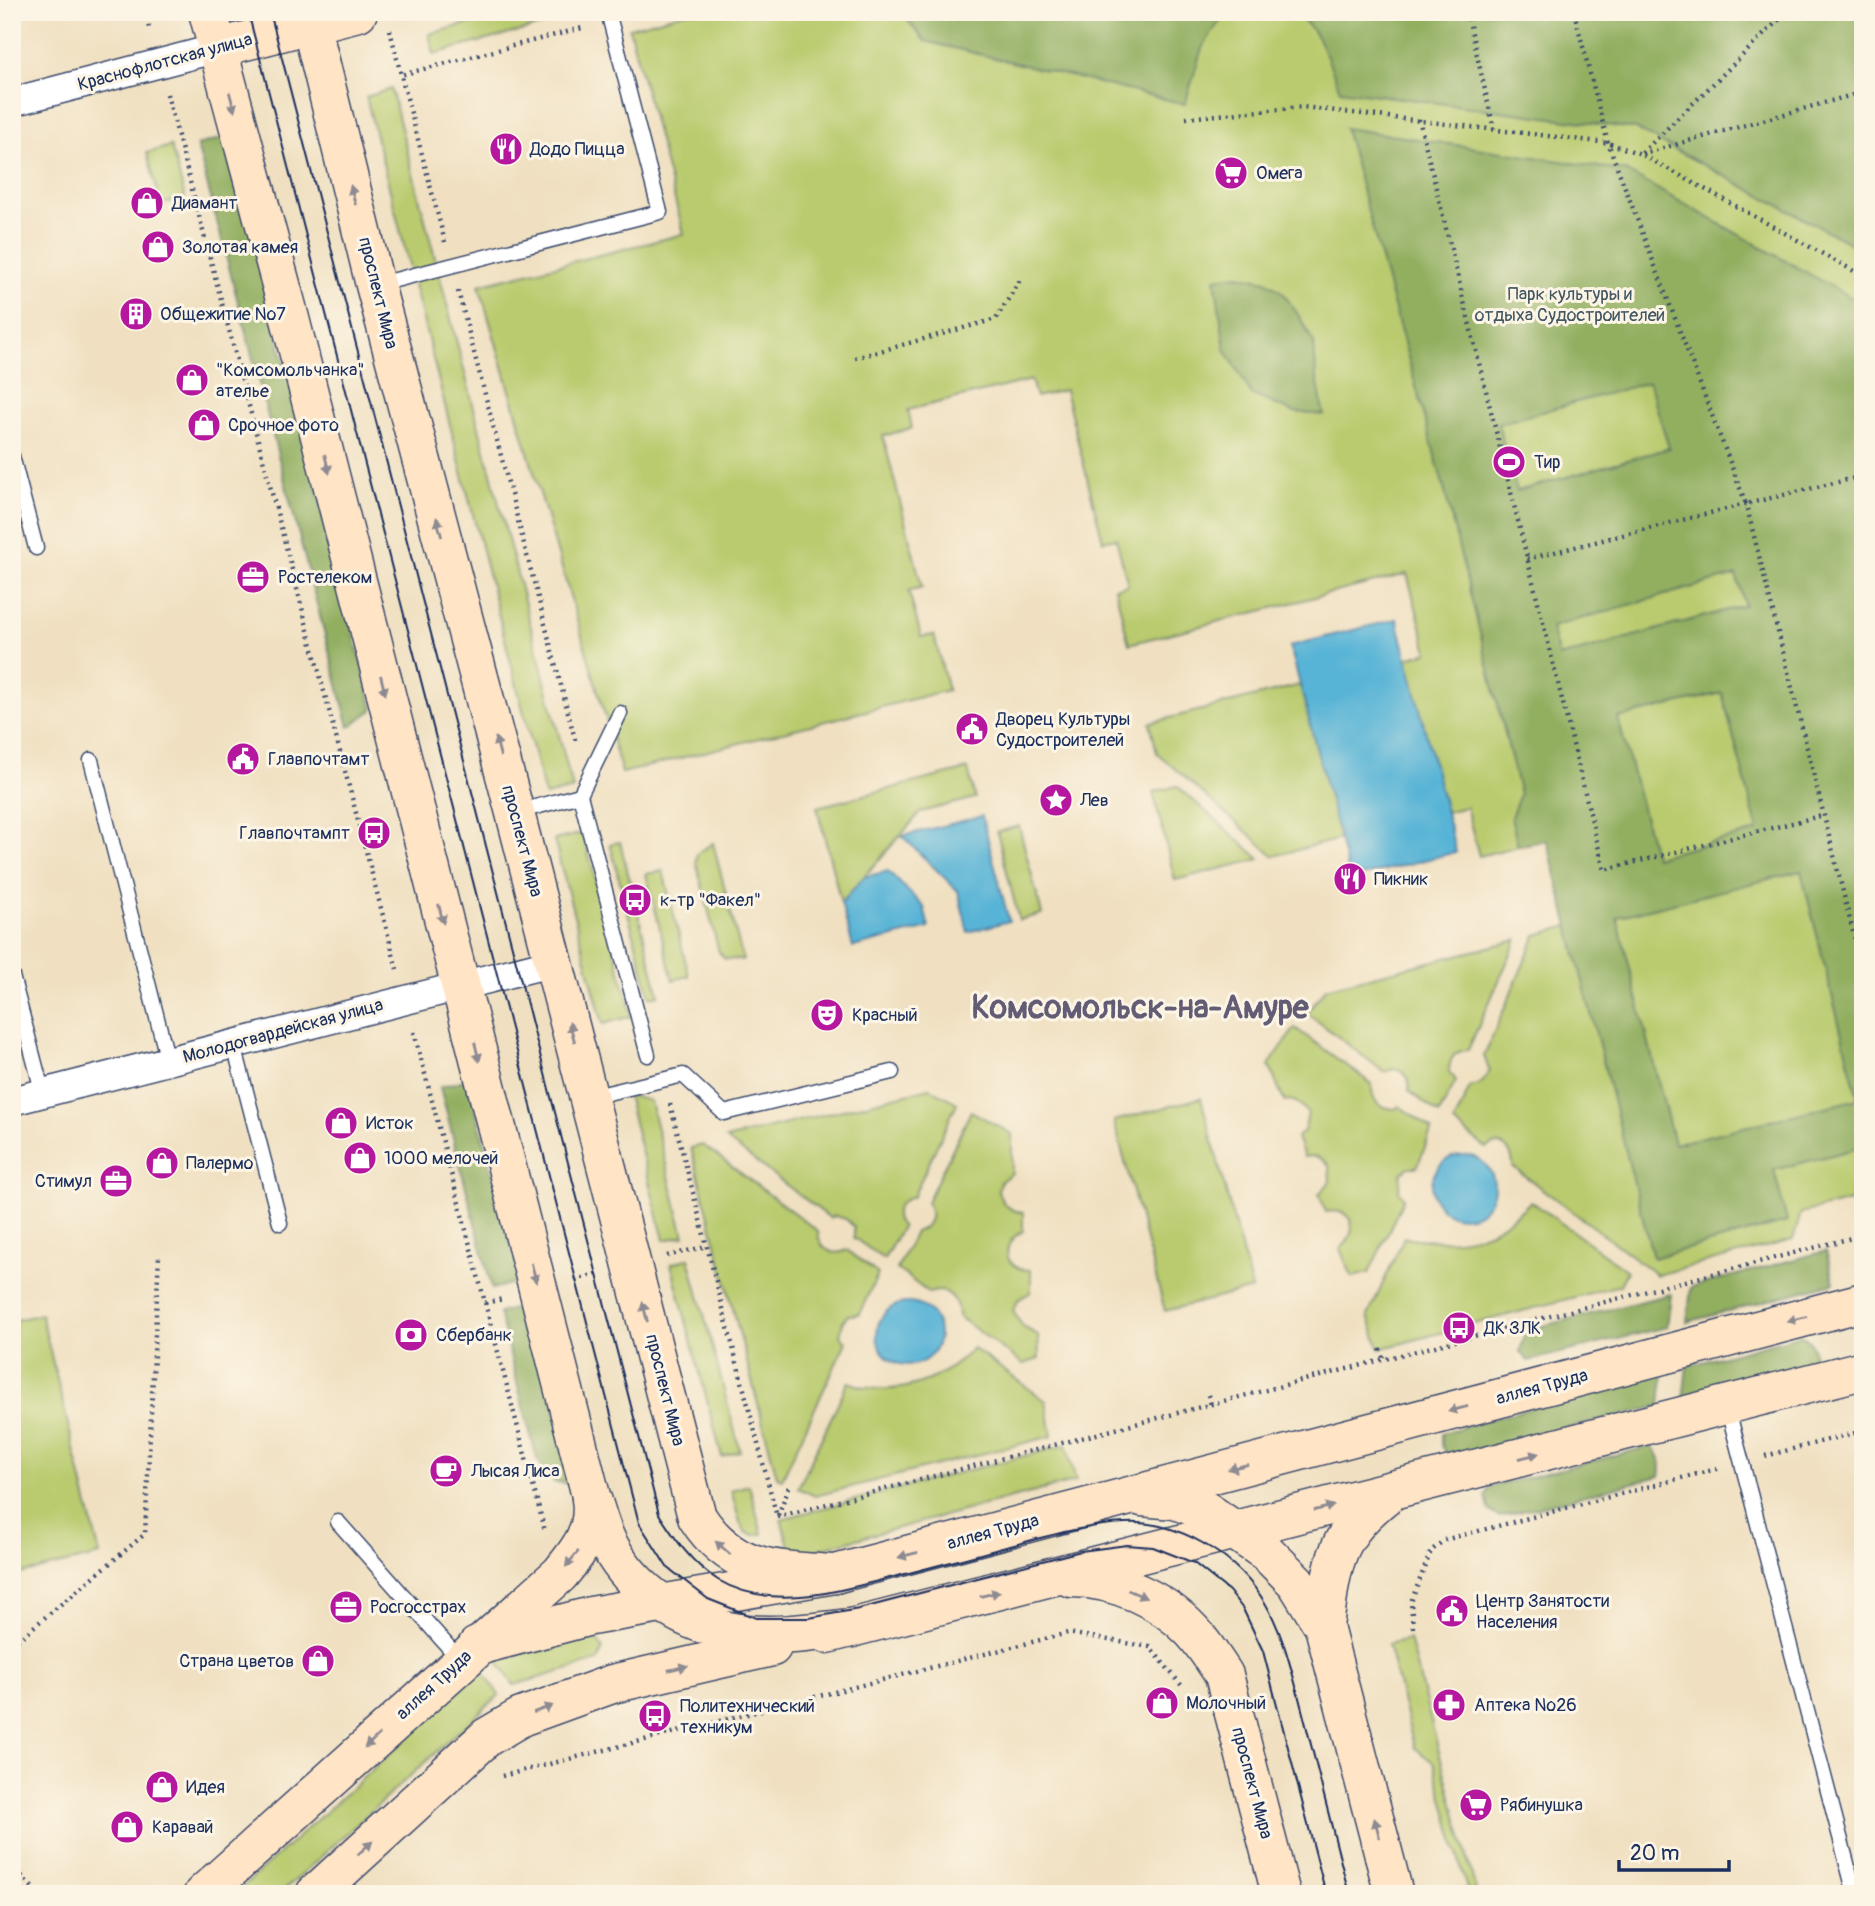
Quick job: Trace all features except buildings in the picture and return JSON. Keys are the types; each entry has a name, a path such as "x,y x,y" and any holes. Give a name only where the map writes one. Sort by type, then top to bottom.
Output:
{"main road":[{"path":"208,12 291,321 594,1513 589,1534 577,1554 541,1591 469,1653"},
{"name":"Краснофлотская улица","path":"218,48 310,18 373,19"},
{"name":"проспект Мира","path":"310,18 375,285 590,1098 697,1517 716,1542 733,1556 786,1571 835,1574"},
{"name":"аллея Труда","path":"203,1894 469,1653 591,1616 835,1574 1863,1302"},
{"path":"315,1894 487,1737 521,1717 612,1684 852,1628 1863,1370"},
{"path":"1324,1627 1331,1569 1342,1543 1371,1507 1392,1491"},
{"path":"591,1496 608,1545 622,1568 648,1593 677,1613 702,1625 733,1633 764,1636 852,1628"},
{"path":"1116,1499 1144,1496 1175,1500 1206,1511 1266,1552 1296,1582 1324,1627 1394,1894"},
{"name":"проспект Мира","path":"1048,1578 1092,1578 1137,1592 1167,1609 1191,1630 1207,1650 1224,1675 1281,1894"}],"street":[{"name":"Краснофлотская улица","path":"12,102 218,48"},
{"name":"Молодогвардейская улица","path":"12,1101 554,962"}],"lane":[{"path":"375,285 660,212 609,16"},
{"path":"12,456 36,548"},
{"path":"620,713 580,795 649,1055"},
{"path":"91,760 168,1061"},
{"path":"515,813 580,795"},
{"path":"12,976 43,1094"},
{"path":"234,1045 280,1223"},
{"path":"590,1098 683,1075 724,1113 892,1072"},
{"path":"1727,1405 1855,1894"},
{"path":"338,1522 469,1653"}],"path":[{"path":"145,12 540,1509"},
{"path":"1466,12 1494,129"},
{"path":"1574,12 1608,144 1746,504 1863,972"},
{"path":"1641,154 1787,12"},
{"path":"401,75 609,16"},
{"path":"373,19 401,75 579,754"},
{"path":"1641,154 1863,92"},
{"path":"1186,118 1302,107 1419,119 1608,144 1641,154 1863,276"},
{"path":"1419,119 1604,870 1824,815"},
{"path":"855,358 996,319 1020,280"},
{"path":"1527,559 1863,476"},
{"path":"663,1080 777,1517"},
{"path":"777,1517 1863,1235"},
{"path":"673,1254 707,1246"},
{"path":"12,1645 145,1534 159,1255"},
{"path":"1380,1349 1384,1360"},
{"path":"1208,1395 1211,1405"},
{"path":"1413,1628 1411,1602 1414,1592 1431,1551 1444,1540 1863,1431"},
{"path":"1052,1436 1053,1445"},
{"path":"777,1517 790,1484"},
{"path":"495,1778 1068,1633 1150,1647 1182,1686"},
{"path":"12,1865 38,1894"}],"green space":[{"path":"514,12 592,12 434,54 429,34"},
{"name":"Парк культуры и отдыха Судостроителей","path":"688,12 1863,12 1863,1198 1801,1213 1793,1240 1657,1275 1513,1167 1509,1151 1502,1145 1486,1148 1454,1123 1470,1087 1480,1084 1488,1074 1484,1056 1536,935 1569,926 1547,839 1479,856 1466,807 1446,812 1407,658 1428,652 1407,574 1129,644 1115,588 1128,585 1116,538 1103,541 1065,390 1036,397 1031,380 908,410 912,428 883,436 922,587 909,591 921,637 934,635 948,690 622,773 479,285 684,234 629,28"},
{"path":"901,12 1240,12 1221,19 1202,48 1185,104 925,41"},
{"path":"1290,12 1863,12 1863,250 1636,129 1340,90 1316,35 1300,17"},
{"path":"391,89 573,789 545,796 366,97"},
{"path":"1345,128 1625,171 1863,304 1863,1147 1774,1170 1787,1222 1653,1258 1547,840 1518,846 1511,817 1520,794 1445,492","holes":["1649,382 1669,448 1517,491 1498,424","1736,575 1745,605 1559,657 1551,627","1722,693 1758,831 1655,857 1618,718","1801,871 1858,1099 1674,1144 1617,917"]},
{"path":"227,137 373,709 349,727 197,145"},
{"path":"171,146 185,198 161,204 147,153"},
{"path":"1238,275 1266,281 1283,293 1299,316 1314,343 1316,373 1324,415 1294,412 1252,395 1225,349 1215,278"},
{"path":"1300,685 1340,839 1274,856 1157,753 1150,723"},
{"path":"968,769 975,798 921,812 841,903 817,807"},
{"path":"1177,786 1260,859 1175,880 1153,792"},
{"path":"1019,826 1042,914 1019,920 997,832"},
{"path":"583,833 632,1016 603,1024 554,840"},
{"path":"620,842 659,995 650,997 610,844"},
{"path":"713,843 743,960 725,959 719,952 696,862 697,854"},
{"path":"663,871 689,976 673,980 646,874"},
{"path":"1517,940 1468,1050 1457,1053 1452,1058 1449,1070 1456,1081 1439,1114 1409,1091 1407,1077 1402,1072 1395,1069 1384,1072 1307,1013 1326,988"},
{"path":"1295,1028 1372,1084 1374,1099 1380,1105 1395,1109 1399,1106 1432,1129 1417,1167 1409,1167 1401,1173 1399,1191 1404,1198 1369,1273 1352,1277 1340,1249 1350,1236 1351,1222 1343,1213 1326,1212 1319,1194 1330,1182 1329,1165 1318,1157 1304,1157 1297,1137 1304,1131 1308,1114 1298,1103 1292,1100 1284,1101 1269,1065"},
{"path":"468,1079 520,1281 492,1289 440,1087"},
{"path":"930,1088 957,1103 913,1197 897,1209 896,1218 902,1227 884,1259 854,1238 854,1227 846,1219 835,1216 830,1218 726,1139"},
{"path":"627,1095 650,1101 684,1236 664,1240"},
{"path":"1201,1098 1252,1289 1165,1311 1114,1121"},
{"path":"971,1111 1012,1134 1012,1173 1000,1182 998,1190 1006,1206 1023,1213 1023,1231 1010,1242 1007,1255 1015,1266 1031,1270 1031,1292 1018,1300 1013,1311 1023,1327 1038,1335 1039,1359 1023,1364 958,1316 956,1304 950,1295 941,1291 929,1293 897,1269 915,1232 929,1220 927,1202"},
{"path":"703,1145 818,1231 820,1242 827,1250 836,1253 847,1250 878,1274 859,1314 848,1315 843,1321 840,1336 846,1342 782,1479 777,1477 691,1148"},
{"path":"1531,1201 1627,1271 1620,1285 1380,1349 1368,1316 1404,1237 1441,1241 1473,1237 1502,1225"},
{"path":"1826,1251 1834,1283 1687,1322 1691,1287"},
{"path":"689,1258 740,1451 722,1457 671,1264"},
{"path":"1671,1294 1667,1327 1528,1361 1520,1352 1526,1330"},
{"path":"528,1305 574,1484 554,1482 537,1459 499,1313"},
{"path":"41,1314 100,1555 12,1576 12,1321"},
{"path":"1801,1335 1809,1341 1813,1349 1809,1367 1683,1400 1687,1366"},
{"path":"973,1348 1046,1401 1052,1436 815,1496 798,1488 848,1382 882,1389 916,1385 946,1370"},
{"path":"1663,1371 1660,1406 1449,1456 1442,1446 1442,1433"},
{"path":"1066,1445 1076,1481 792,1556 781,1519"},
{"path":"1651,1446 1660,1460 1660,1476 1499,1517 1489,1510 1486,1496 1490,1487"},
{"path":"749,1485 762,1534 745,1532 731,1490"},
{"path":"590,1637 598,1641 603,1649 598,1661 514,1685 497,1660"},
{"path":"1409,1639 1477,1894 1468,1894 1434,1763 1414,1747 1388,1644"},
{"path":"482,1670 499,1695 280,1894 235,1894"}],"water":[{"path":"1397,619 1456,852 1350,879 1290,646"},
{"path":"982,816 1009,921 968,932 958,891 902,836"},
{"path":"888,871 924,907 929,928 853,947 841,903 864,877"},
{"path":"1463,1155 1475,1157 1485,1164 1492,1174 1492,1198 1485,1208 1475,1215 1463,1217 1451,1215 1441,1208 1434,1198 1432,1186 1434,1174 1441,1164 1451,1157"},
{"path":"908,1303 920,1305 930,1312 937,1322 937,1346 930,1356 920,1363 908,1365 896,1363 886,1356 879,1346 877,1334 879,1322 886,1312 896,1305"}],"tram line":[{"path":"248,12 639,1523 667,1567 708,1599 756,1618 809,1618 859,1609 1081,1551 1127,1545 1153,1547 1194,1563 1229,1591 1243,1609 1263,1651 1326,1894"},
{"path":"270,12 659,1514 685,1550 709,1574 737,1589 777,1596 838,1590 1050,1536 1110,1524 1164,1527 1202,1542 1219,1553 1248,1580 1276,1624 1293,1675 1349,1894"}],"place":[{"name":"Додо Пицца","path":"506,149"},
{"name":"Омега","path":"1231,173"},
{"name":"Диамант","path":"147,203"},
{"name":"Золотая камея","path":"158,247"},
{"name":"Общежитие №7","path":"136,314"},
{"name":"\"Комсомольчанка\" ателье","path":"192,380"},
{"name":"Срочное фото","path":"204,425"},
{"name":"Тир","path":"1509,462"},
{"name":"Ростелеком","path":"253,577"},
{"name":"Дворец Культуры Судостроителей","path":"972,729"},
{"name":"Главпочтамт","path":"243,759"},
{"name":"Лев","path":"1056,800"},
{"name":"Главпочтампт","path":"374,833"},
{"name":"Пикник","path":"1350,879"},
{"name":"к-тр \"Факел\"","path":"635,900"},
{"name":"Красный","path":"827,1015"},
{"name":"Исток","path":"341,1123"},
{"name":"1000 мелочей","path":"360,1158"},
{"name":"Палермо","path":"162,1163"},
{"name":"Стимул","path":"116,1181"},
{"name":"ДК ЗЛК","path":"1459,1328"},
{"name":"Сбербанк","path":"411,1335"},
{"name":"Лысая Лиса","path":"446,1471"},
{"name":"Росгосстрах","path":"346,1607"},
{"name":"Центр Занятости Населения","path":"1452,1611"},
{"name":"Страна цветов","path":"318,1661"},
{"name":"Молочный","path":"1162,1703"},
{"name":"Аптека №26","path":"1449,1705"},
{"name":"Политехнический техникум","path":"655,1716"},
{"name":"Идея","path":"162,1787"},
{"name":"Рябинушка","path":"1476,1805"},
{"name":"Каравай","path":"127,1827"}],"district":[{"name":"Комсомольск-на-Амуре","path":"1140,1008"}]}
